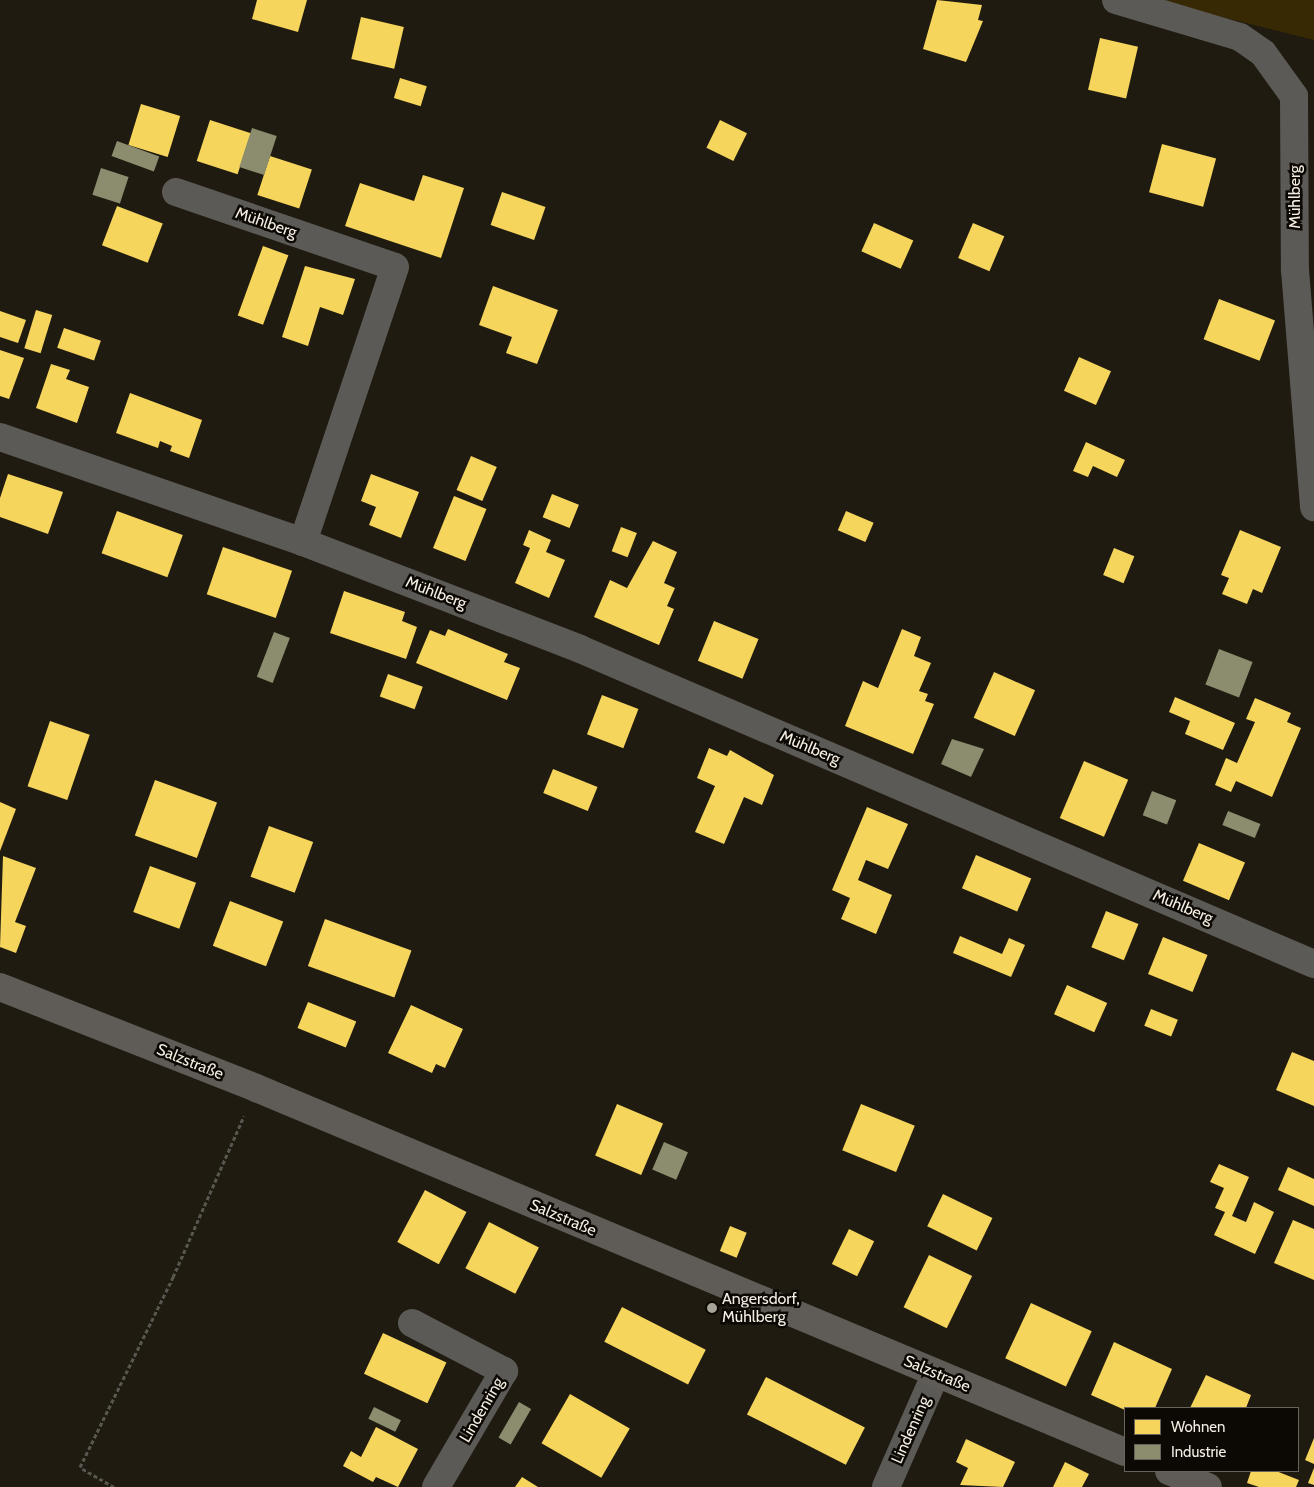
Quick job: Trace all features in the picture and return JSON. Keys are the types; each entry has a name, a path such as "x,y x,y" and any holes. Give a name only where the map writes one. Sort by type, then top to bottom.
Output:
{"street":[{"name":"Mühlberg","path":"1116,0 1240,37 1263,53 1294,96 1295,270 1314,507"},
{"name":"Mühlberg","path":"176,192 395,267 303,542"},
{"name":"Mühlberg","path":"0,437 303,542 580,649 1314,964"},
{"name":"Salzstraße","path":"0,987 256,1088 1124,1452"},
{"name":"Lindenring","path":"412,1324 504,1371 436,1487"},
{"name":"Lindenring","path":"886,1487 936,1373"},
{"path":"1171,1472 1208,1487"}],"path":[{"path":"114,1487 80,1467 173,1277 256,1088"}],"shaded area":[{"path":"1155,0 1314,0 1314,40"}],"building: Wohnen":[{"path":"257,0 307,0 298,32 252,19"},
{"path":"937,0 982,5 978,20 983,21 966,62 923,49"},
{"path":"361,17 404,27 394,69 351,59"},
{"path":"1100,38 1138,47 1126,98 1088,90"},
{"path":"400,78 427,86 421,106 394,98"},
{"path":"141,104 180,116 168,157 128,145"},
{"path":"210,120 251,133 238,174 197,161"},
{"path":"720,120 747,133 733,161 706,148"},
{"path":"1162,144 1216,158 1203,207 1149,192"},
{"path":"270,156 312,170 299,209 257,195"},
{"path":"423,175 464,188 441,258 345,226 360,183 414,201"},
{"path":"502,192 545,207 534,240 491,225"},
{"path":"117,206 163,224 148,263 102,245"},
{"path":"874,223 913,240 901,269 861,251"},
{"path":"973,223 1004,236 989,271 958,258"},
{"path":"263,246 288,255 263,325 238,316"},
{"path":"305,266 355,279 343,315 320,307 308,346 282,337"},
{"path":"493,286 558,310 537,364 506,353 512,337 479,325"},
{"path":"1219,299 1275,321 1260,361 1204,339"},
{"path":"36,310 52,315 41,353 24,348"},
{"path":"0,311 26,320 18,343 0,337"},
{"path":"64,328 101,341 94,361 57,348"},
{"path":"0,350 24,358 9,399 0,396"},
{"path":"1079,357 1111,371 1096,405 1064,391"},
{"path":"51,364 70,370 66,379 89,387 77,423 36,408"},
{"path":"130,393 202,420 189,458 170,451 172,446 160,441 158,448 116,433"},
{"path":"1086,442 1125,460 1117,477 1093,466 1088,477 1073,471"},
{"path":"471,456 497,467 482,501 457,490"},
{"path":"8,474 63,492 48,534 0,517 0,498"},
{"path":"371,474 419,492 401,538 369,525 376,507 361,501"},
{"path":"552,494 579,505 570,528 543,517"},
{"path":"454,496 486,509 465,561 433,548"},
{"path":"117,511 183,535 167,577 102,553"},
{"path":"846,511 874,523 865,542 838,530"},
{"path":"621,527 637,533 628,557 612,551"},
{"path":"529,530 551,540 546,552 565,560 549,598 515,583 530,548 523,545"},
{"path":"1240,530 1281,547 1262,593 1253,589 1247,604 1222,594 1229,578 1221,575"},
{"path":"653,541 677,552 664,583 675,588 667,606 674,609 659,645 594,617 610,580 627,588"},
{"path":"223,547 292,571 276,618 207,594"},
{"path":"1114,548 1134,556 1124,583 1103,575"},
{"path":"344,591 405,612 402,621 417,627 406,659 330,633"},
{"path":"714,621 759,639 742,679 698,661"},
{"path":"448,629 508,654 504,662 520,668 507,700 416,663 430,630 445,636"},
{"path":"902,629 921,637 914,656 931,663 919,691 928,694 925,701 934,704 913,754 845,726 863,681 878,688"},
{"path":"994,672 1035,690 1015,736 974,718"},
{"path":"388,674 423,687 415,709 380,697"},
{"path":"602,695 638,709 623,748 587,734"},
{"path":"1175,697 1235,723 1223,750 1185,734 1190,721 1169,712"},
{"path":"1255,698 1291,713 1287,722 1301,728 1272,797 1236,781 1231,792 1215,785 1226,758 1237,763 1255,722 1246,719"},
{"path":"50,721 90,735 67,800 28,786"},
{"path":"709,748 727,756 730,750 774,775 762,805 744,797 724,844 695,832 715,786 697,778"},
{"path":"1084,761 1128,780 1104,837 1060,818"},
{"path":"553,769 598,787 588,811 543,793"},
{"path":"155,780 217,803 197,858 135,835"},
{"path":"0,802 16,809 0,851"},
{"path":"867,807 908,824 888,869 866,860 858,880 892,895 876,934 841,919 850,898 832,890"},
{"path":"269,826 313,842 295,893 251,877"},
{"path":"1199,843 1245,863 1229,900 1183,881"},
{"path":"976,855 1031,878 1017,912 962,888"},
{"path":"3,856 36,868 15,922 26,926 16,953 0,947"},
{"path":"150,866 196,883 179,929 133,912"},
{"path":"230,901 283,921 266,966 213,946"},
{"path":"1106,911 1138,924 1124,960 1091,947"},
{"path":"325,919 411,950 394,997 308,966"},
{"path":"960,936 1002,954 1009,938 1025,945 1011,977 953,953"},
{"path":"1163,937 1208,955 1193,992 1148,974"},
{"path":"1067,985 1107,1003 1094,1032 1054,1014"},
{"path":"308,1002 356,1021 346,1047 298,1028"},
{"path":"411,1005 463,1029 445,1068 436,1064 432,1073 388,1053"},
{"path":"1151,1009 1178,1020 1171,1037 1144,1026"},
{"path":"1292,1052 1314,1061 1314,1106 1276,1090"},
{"path":"617,1104 663,1124 641,1175 595,1156"},
{"path":"861,1104 915,1126 896,1172 842,1150"},
{"path":"1219,1164 1249,1177 1232,1216 1246,1222 1254,1202 1274,1212 1255,1254 1214,1235 1225,1212 1215,1208 1224,1188 1210,1182"},
{"path":"1288,1167 1314,1179 1314,1206 1278,1190"},
{"path":"425,1190 466,1212 439,1264 397,1242"},
{"path":"943,1194 992,1218 977,1250 927,1226"},
{"path":"1293,1220 1314,1229 1314,1280 1274,1263"},
{"path":"489,1222 539,1247 515,1294 465,1268"},
{"path":"730,1226 747,1233 737,1258 720,1251"},
{"path":"849,1229 874,1241 857,1276 832,1264"},
{"path":"929,1255 972,1276 947,1328 904,1307"},
{"path":"1031,1303 1092,1331 1066,1387 1005,1358"},
{"path":"622,1307 706,1350 688,1384 604,1342"},
{"path":"383,1333 446,1363 427,1403 364,1374"},
{"path":"1114,1342 1172,1369 1155,1407 1124,1407 1124,1410 1091,1395"},
{"path":"1206,1375 1251,1395 1246,1407 1190,1407"},
{"path":"766,1377 865,1427 846,1465 747,1414"},
{"path":"570,1394 630,1428 601,1478 542,1443"},
{"path":"376,1427 418,1449 398,1487 376,1477 373,1482 343,1466 351,1451 361,1457"},
{"path":"1314,1438 1314,1464 1305,1460"},
{"path":"966,1439 1015,1462 1003,1487 960,1485 968,1468 956,1462"},
{"path":"1065,1462 1089,1474 1082,1487 1053,1487"},
{"path":"1314,1468 1314,1485 1308,1483"},
{"path":"1251,1472 1279,1472 1299,1480 1296,1487 1259,1487 1247,1483"},
{"path":"522,1477 538,1487 515,1487"}],"building: Industrie":[{"path":"252,128 277,136 264,175 239,167"},
{"path":"117,141 159,156 154,171 112,156"},
{"path":"101,168 129,177 120,204 92,195"},
{"path":"274,632 290,638 273,683 257,677"},
{"path":"1219,649 1253,662 1239,697 1205,684"},
{"path":"952,739 984,749 971,777 941,764"},
{"path":"1152,791 1176,800 1167,825 1143,815"},
{"path":"1228,811 1260,824 1255,838 1222,825"},
{"path":"664,1142 688,1152 676,1180 652,1170"},
{"path":"519,1402 531,1409 511,1445 499,1438"},
{"path":"374,1407 401,1420 395,1432 368,1419"}],"place":[{"name":"Angersdorf, Mühlberg","path":"712,1308"}]}
